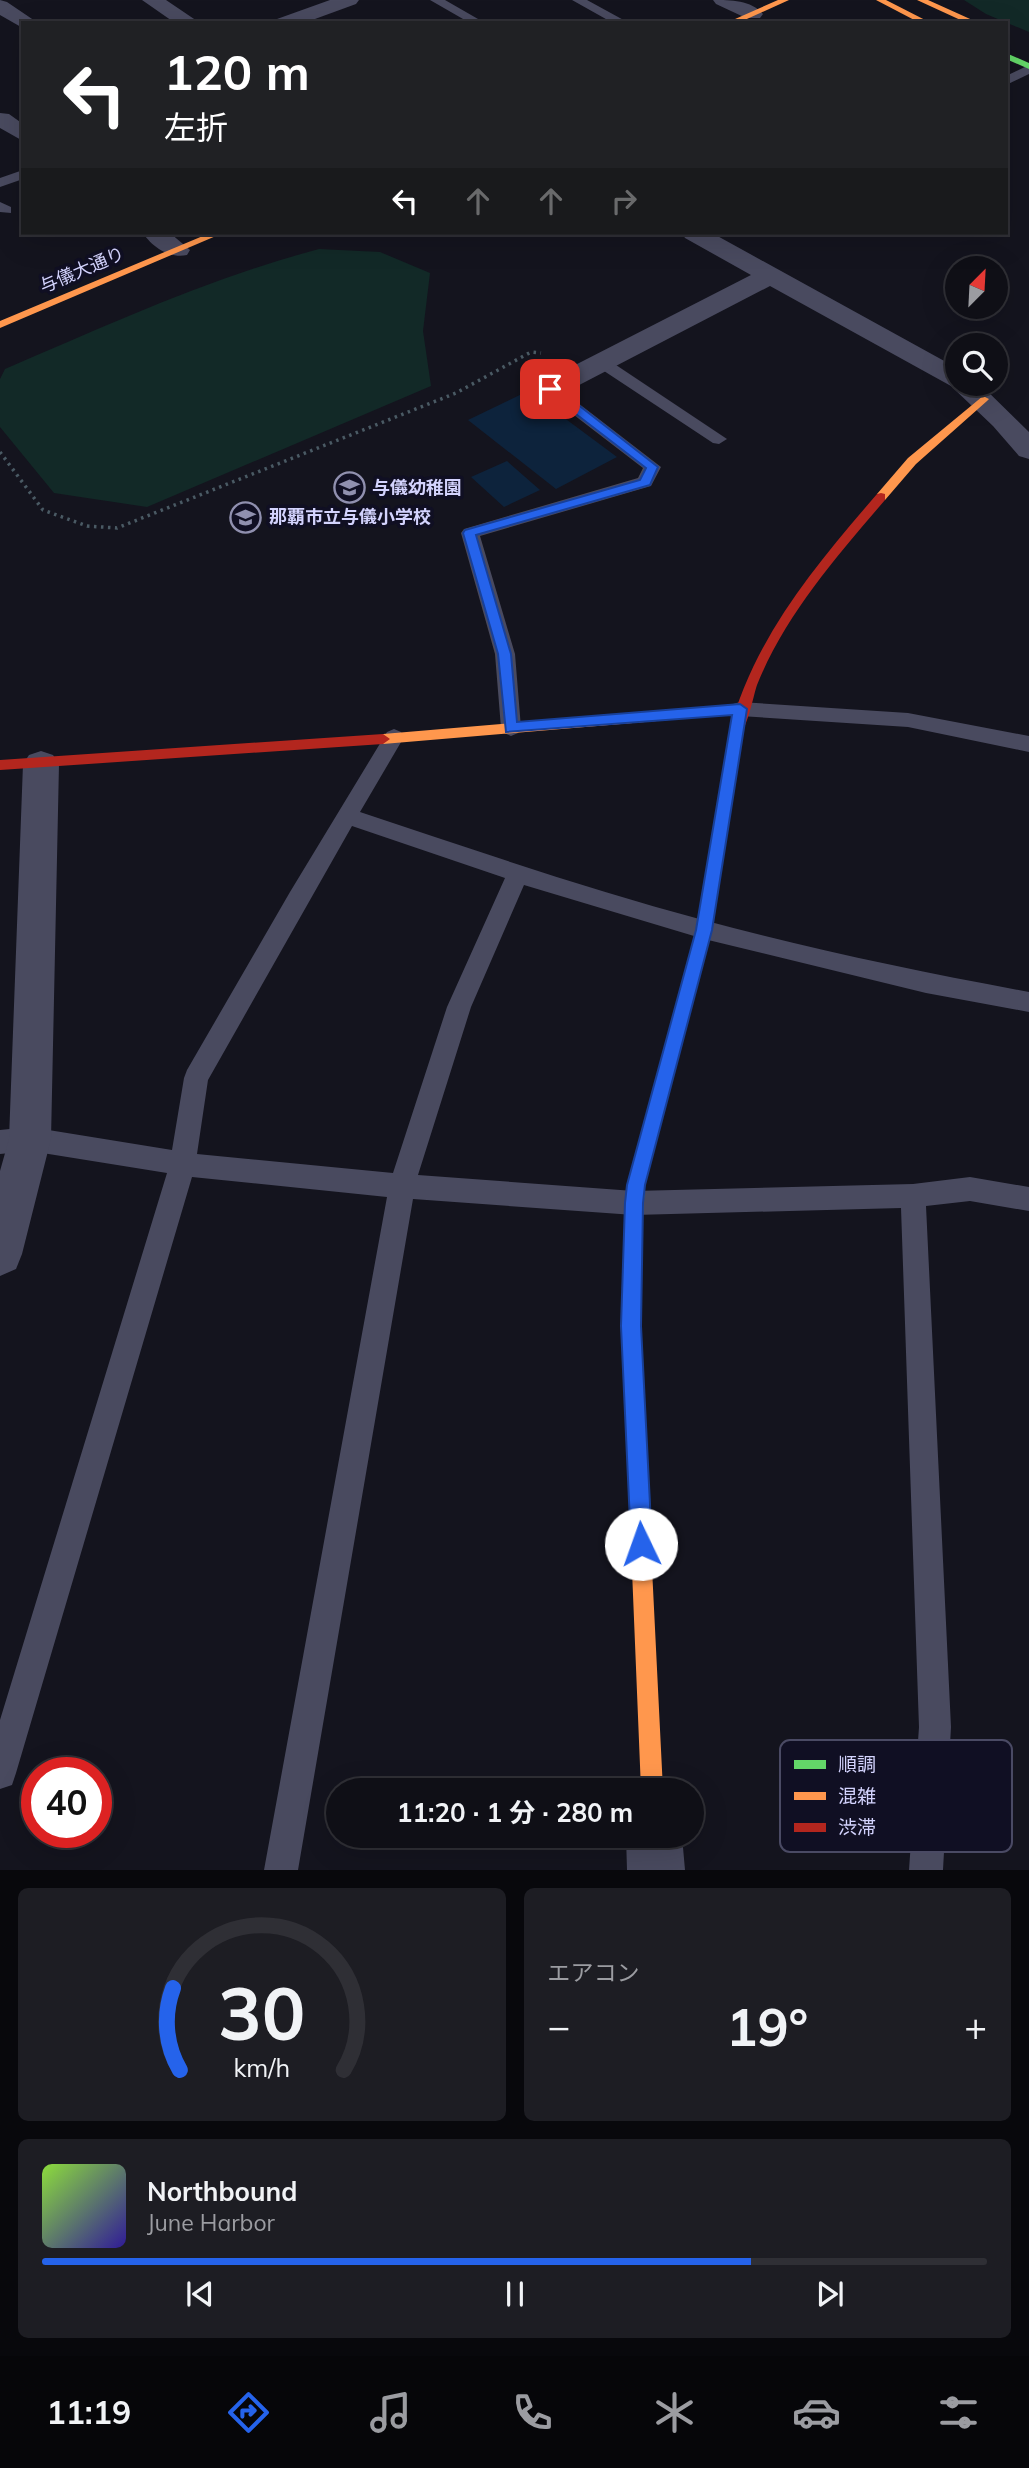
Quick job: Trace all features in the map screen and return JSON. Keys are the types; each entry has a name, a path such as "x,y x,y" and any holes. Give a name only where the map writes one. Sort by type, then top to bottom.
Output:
{"main road":[{"path":"735,21 785,0"},
{"path":"880,0 922,21"},
{"path":"921,0 970,21"},
{"path":"1008,57 1029,68"},
{"name":"与儀大通り","path":"0,326 213,235"},
{"path":"651,1778 631,1326 634,1203 636,1185 704,930 740,709 782,623 850,533 969,396"},
{"path":"0,765 740,709"}],"street":[{"path":"152,0 187,21"},
{"path":"302,15 349,0"},
{"path":"723,0 753,13"},
{"path":"0,6 25,21"},
{"path":"1,119 21,113"},
{"path":"1,119 21,133"},
{"path":"158,235 178,250"},
{"path":"698,235 945,372"},
{"path":"550,389 771,275"},
{"path":"978,396 1029,450"},
{"path":"0,1254 15,1141 41,764"},
{"path":"655,1848 656,1870"}],"lane":[{"path":"436,0 475,21"},
{"path":"578,0 619,21"},
{"path":"1008,80 1029,68"},
{"path":"0,183 21,175"},
{"path":"601,362 719,439"},
{"path":"511,728 505,654 470,533 645,482 652,467 550,389"},
{"path":"740,709 908,720 1029,744"},
{"path":"0,1773 183,1164 196,1078 394,737"},
{"path":"347,816 518,874 704,930 926,983 1029,1002"},
{"path":"281,1870 402,1186 459,1007 518,874"},
{"path":"15,1141 183,1164 402,1186 634,1203 913,1196 970,1189 1029,1199"},
{"path":"913,1196 934,1740"},
{"path":"926,1870 927,1852"}],"path":[{"path":"0,452 43,510 87,526 117,528 456,393 531,352 601,362"}],"green space":[{"path":"964,0 1029,0 1029,32 1008,21 986,14"},
{"path":"319,249 380,252 430,273 423,331 431,386 147,507 54,493 0,427 0,379 5,369 199,288"}],"water":[{"path":"528,391 617,457 556,489 468,420"},
{"path":"507,461 540,490 504,507 471,477"}],"traffic: fast":[{"path":"1008,57 1029,66"},
{"path":"633,1227 636,1185 704,930 736,733"}],"traffic: slow":[{"path":"735,21 785,0"},
{"path":"880,0 923,21"},
{"path":"921,0 970,21"},
{"path":"0,325 213,235"},
{"path":"881,497 912,461 983,399"},
{"path":"383,739 740,709"},
{"path":"633,1227 631,1326 651,1778"}],"traffic: jam":[{"path":"736,733 744,702 773,639 837,548 881,497"},
{"path":"0,765 383,739"}],"place":[{"name":"与儀幼稚園","path":"349,488"},
{"name":"那覇市立与儀小学校","path":"246,517"}],"route":[{"path":"550,389 652,467 645,482 470,533 505,654 511,728 740,709 704,930 636,1185 631,1326 641,1544"}]}
